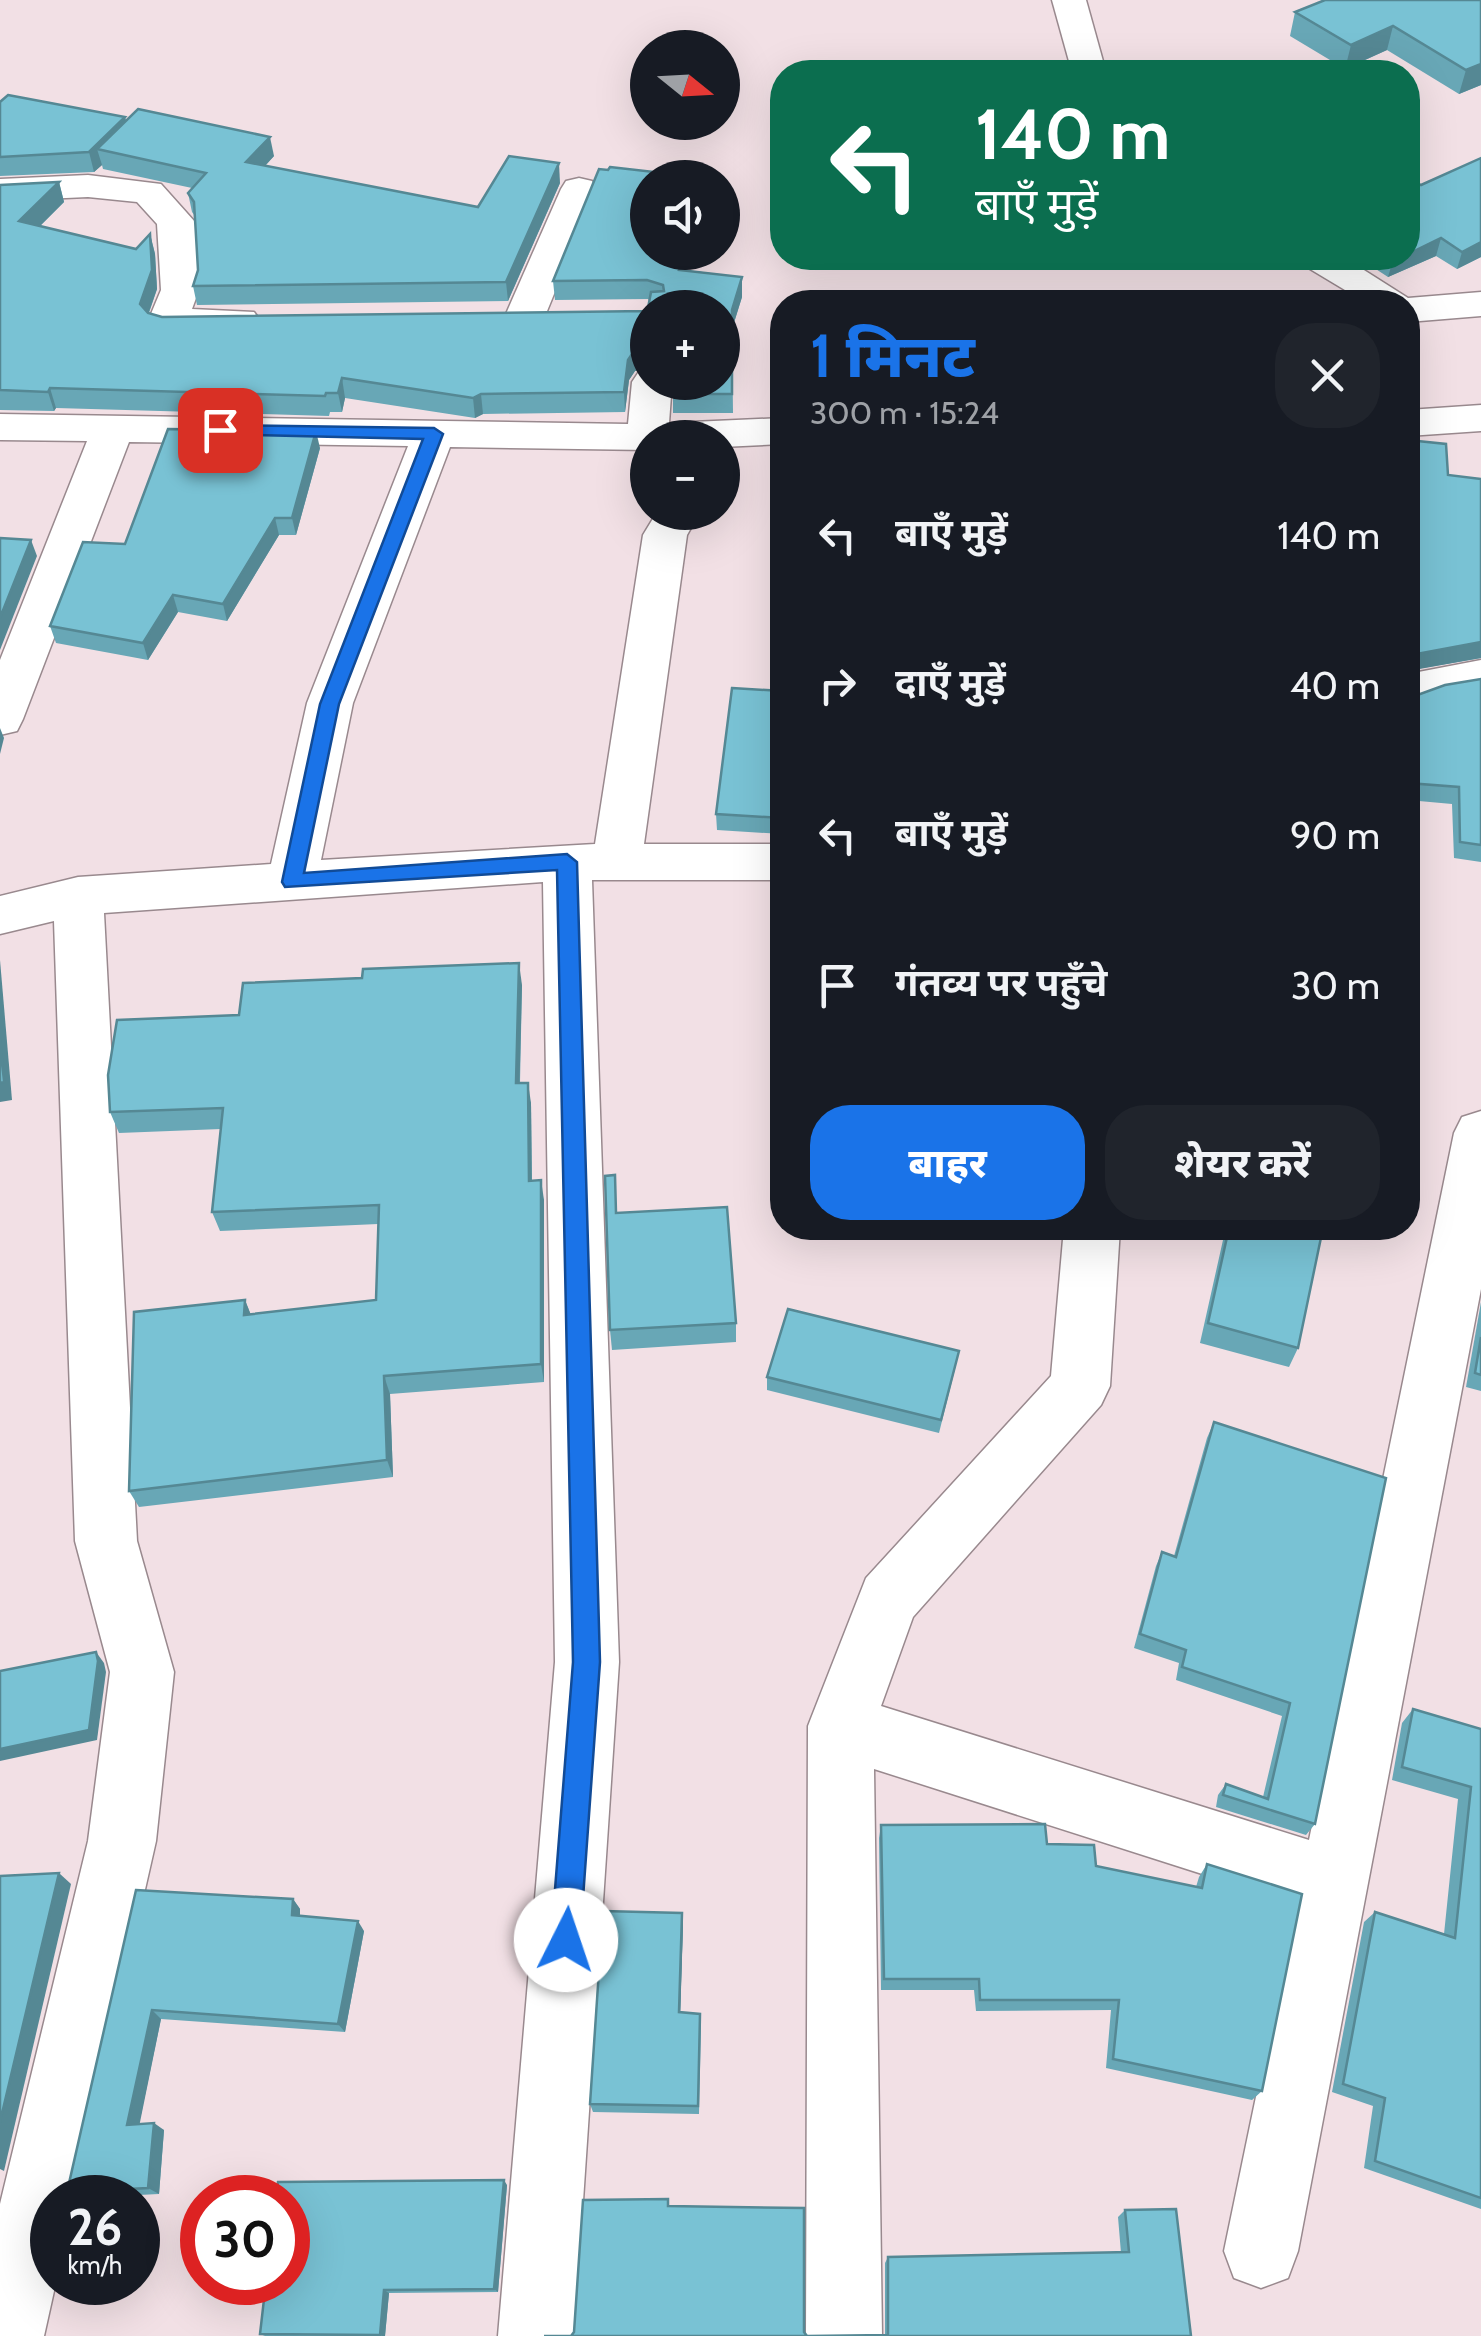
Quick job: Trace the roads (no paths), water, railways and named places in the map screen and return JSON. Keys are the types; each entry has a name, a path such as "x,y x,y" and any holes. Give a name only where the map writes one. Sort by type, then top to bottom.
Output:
{"street":[{"path":"1069,0 1086,60"},
{"path":"0,190 88,186 148,192 176,222 180,290 168,322 279,319"},
{"path":"524,316 579,189"},
{"path":"1339,270 1372,290"},
{"path":"1420,309 1481,304"},
{"path":"1420,422 1481,418"},
{"path":"0,427 630,436"},
{"path":"0,719 113,429"},
{"path":"740,437 770,433"},
{"path":"292,882 330,704 434,434"},
{"path":"536,2336 587,1662 592,862 668,530"},
{"path":"1420,687 1481,676"},
{"path":"0,915 78,896 592,862 770,862"},
{"path":"6,2336 122,1841 142,1672 106,1541 78,896"},
{"path":"1260,2251 1481,1133"},
{"path":"844,2336 840,1726 888,1599 1080,1386 1091,1240"},
{"path":"840,1726 1334,1882"}]}
